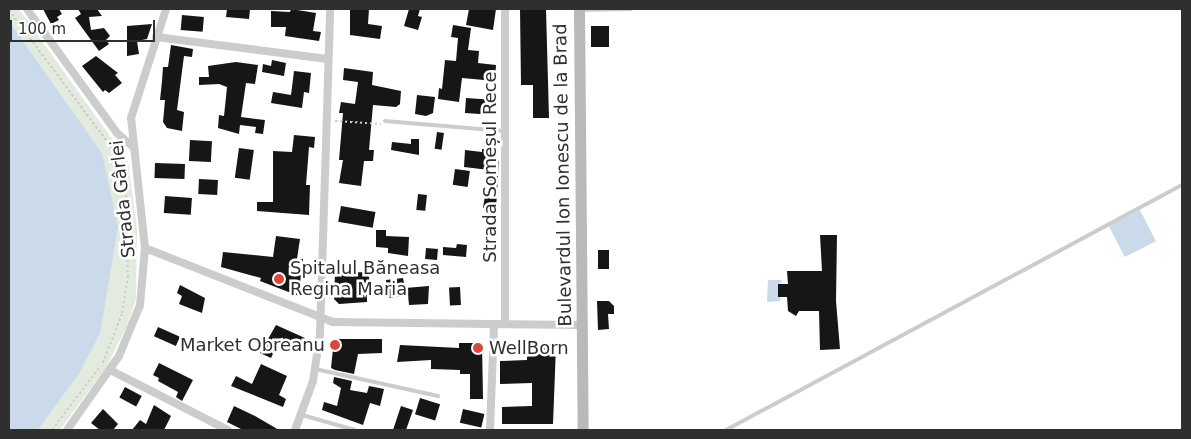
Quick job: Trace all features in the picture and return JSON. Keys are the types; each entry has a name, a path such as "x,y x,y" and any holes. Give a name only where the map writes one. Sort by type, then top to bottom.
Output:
{"main road":[{"name":"Bulevardul Ion Ionescu de la Brad","path":"578,9 583,430"}],"street":[{"path":"27,9 117,133 133,147"},
{"name":"Strada Gârlei","path":"67,430 110,370 136,321 143,290 146,248 130,118 166,9"},
{"path":"295,430 302,415 315,369 320,318 330,9"},
{"name":"Strada Someșul Rece","path":"505,9 505,324"},
{"path":"156,37 328,59"},
{"path":"146,248 320,318 350,322 582,326"},
{"path":"490,430 494,324"},
{"path":"110,370 228,430"}],"lane":[{"path":"578,9 631,9"},
{"path":"384,121 504,131"},
{"path":"726,430 1182,185"},
{"path":"315,369 438,396"},
{"path":"302,415 355,430"}],"path":[{"path":"9,10 117,155 126,190 129,247 122,314 102,364 52,430"},
{"path":"326,120 382,124 384,121"}],"shaded area":[{"path":"9,9 19,9 128,161 137,229 136,299 127,326 107,366 60,430 38,430 79,374 100,334 102,153 9,21"}],"water":[{"path":"9,21 102,153 118,227 100,334 79,374 38,430 9,430"},
{"path":"1140,210 1156,241 1125,257 1109,226"},
{"path":"768,280 782,280 778,290 781,301 767,302"}],"building":[{"path":"43,9 59,9 62,14 57,17 59,20 51,24"},
{"path":"78,9 97,9 102,16 89,17 91,30 104,28 110,36 106,40 109,44 99,51 75,18 81,14"},
{"path":"227,9 250,9 249,19 226,17"},
{"path":"291,9 316,13 313,31 321,32 319,41 285,36 286,27 271,27 271,11 290,12"},
{"path":"350,9 369,9 368,24 382,26 380,39 350,35"},
{"path":"409,9 420,9 418,16 422,17 418,30 404,26"},
{"path":"469,9 496,9 493,30 466,25"},
{"path":"520,9 546,9 549,118 533,118 533,85 521,85"},
{"path":"182,15 204,17 203,32 181,30"},
{"path":"152,24 147,39 137,41 139,54 127,56 127,26"},
{"path":"453,25 471,28 468,50 479,51 478,63 496,65 495,81 462,78 459,102 438,99 439,88 442,89 445,60 456,61 458,38 451,37"},
{"path":"591,26 609,26 609,47 591,47"},
{"path":"171,45 193,49 192,57 184,56 177,110 184,112 182,131 167,128 163,122 165,100 160,100 163,67 168,67"},
{"path":"96,56 118,73 115,75 122,83 109,93 105,90 103,92 82,66"},
{"path":"272,60 286,63 284,76 262,72 263,64 271,66"},
{"path":"236,62 258,65 255,84 246,83 241,117 265,120 263,134 255,133 256,127 240,125 239,134 218,128 219,115 224,116 227,87 219,84 199,85 199,77 209,77 208,66"},
{"path":"344,68 373,72 372,85 401,91 400,104 396,107 373,105 369,150 374,150 373,161 364,161 361,186 339,183 343,160 339,160 343,113 339,113 341,102 355,104 358,82 343,80"},
{"path":"294,71 311,73 309,93 304,92 302,108 271,103 273,92 291,95"},
{"path":"417,95 435,97 433,113 426,116 415,114"},
{"path":"466,98 492,100 491,115 465,113"},
{"path":"437,132 444,133 442,150 435,149"},
{"path":"294,135 315,137 314,148 309,147 306,185 310,185 309,215 257,211 257,202 273,202 273,151 292,152"},
{"path":"411,139 419,139 419,155 391,150 392,142 411,144"},
{"path":"190,140 212,141 211,162 189,161"},
{"path":"239,148 254,150 250,180 235,178"},
{"path":"482,149 490,150 489,160 499,161 496,209 483,208 489,170 464,167 465,150 482,152"},
{"path":"155,163 185,164 184,179 154,178"},
{"path":"455,169 470,171 468,187 453,185"},
{"path":"199,179 218,180 217,195 198,194"},
{"path":"418,194 427,195 425,211 416,210"},
{"path":"165,196 192,198 191,215 164,213"},
{"path":"341,206 375,212 373,228 338,222"},
{"path":"376,230 386,230 386,236 409,237 408,256 388,253 388,248 376,247"},
{"path":"820,235 837,235 836,301 840,349 820,350 819,311 799,311 796,316 788,311 787,297 778,297 778,284 788,284 787,271 822,271"},
{"name":"Spitalul Băneasa Regina Maria","path":"276,236 300,239 297,259 303,259 299,296 260,281 261,278 221,267 223,252 273,257"},
{"path":"457,244 467,245 466,257 443,255 443,247 456,248"},
{"path":"426,248 438,249 437,260 425,259"},
{"path":"598,250 609,250 609,269 598,269"},
{"path":"368,272 371,289 367,289 367,302 339,304 334,299 335,273"},
{"path":"403,278 405,288 429,286 428,304 409,305 408,295 389,298 386,280"},
{"path":"180,285 205,298 202,313 179,304 182,296 177,293"},
{"path":"460,287 461,305 450,306 449,288"},
{"path":"597,301 609,301 614,306 614,314 608,314 609,329 598,330"},
{"path":"276,325 305,338 299,350 279,341 271,358 260,353"},
{"path":"158,327 180,337 176,346 154,336"},
{"path":"334,339 382,339 382,353 358,354 354,374 335,370 331,368"},
{"path":"459,343 482,343 483,399 470,399 470,374 460,374 460,370 431,369 431,360 397,362 400,345 459,348"},
{"path":"527,346 556,346 553,424 502,424 502,407 532,406 532,383 500,384 500,361 527,360"},
{"path":"159,363 193,380 182,401 176,397 178,392 158,381 159,378 153,375"},
{"path":"261,364 287,376 279,395 286,399 283,407 231,386 236,376 252,384"},
{"path":"334,377 352,381 350,390 367,393 369,386 384,389 380,406 370,403 363,425 322,410 324,402 337,406 341,388 333,383"},
{"path":"125,387 142,396 136,407 119,398"},
{"path":"420,398 440,404 435,420 415,414"},
{"path":"154,405 171,416 164,430 132,430 140,420 146,424"},
{"path":"234,406 279,430 243,430 227,422"},
{"path":"401,406 413,410 406,430 393,430"},
{"path":"103,409 118,424 113,430 100,430 91,423"},
{"path":"463,409 484,414 481,428 460,423"}],"place":[{"name":"Spitalul Băneasa Regina Maria","path":"279,279"},
{"name":"Market Obreanu","path":"335,345"},
{"name":"WellBorn","path":"478,348"}]}
